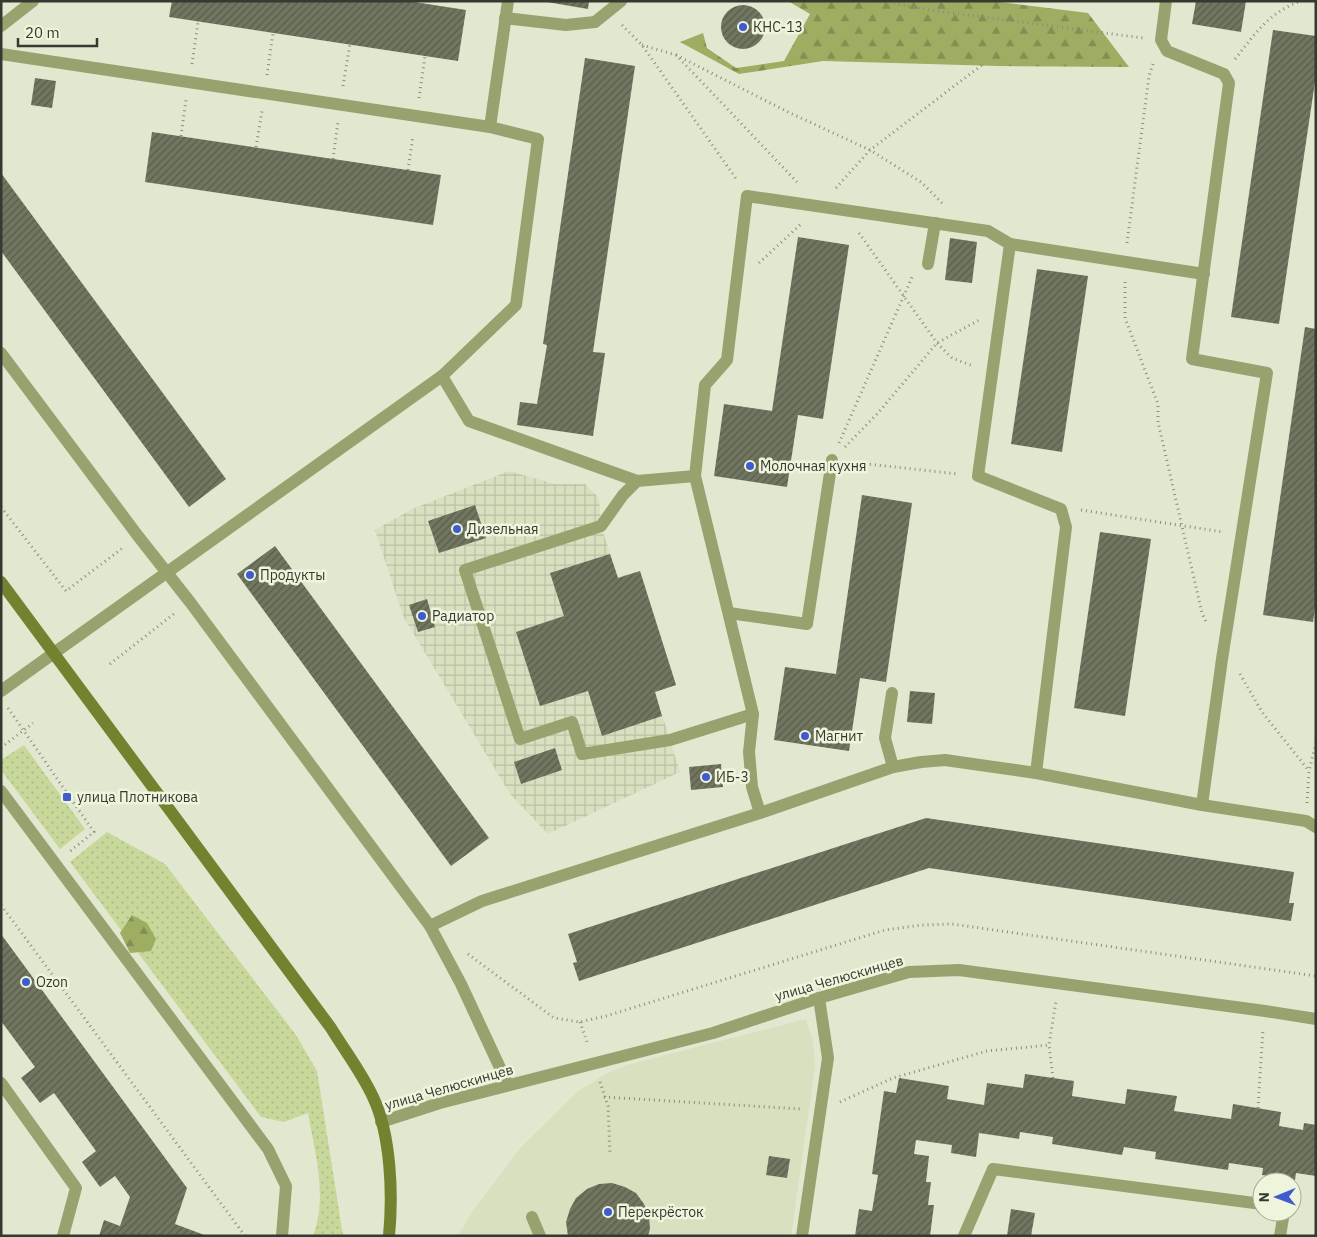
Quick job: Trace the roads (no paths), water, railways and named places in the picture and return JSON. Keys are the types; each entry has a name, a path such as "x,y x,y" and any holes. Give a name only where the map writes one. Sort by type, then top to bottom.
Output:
{"main road":[{"path":"1,582 331,1028 374,1098 390,1164 389,1236"}],"street":[{"path":"1,26 33,1"},
{"path":"490,127 508,1"},
{"path":"505,18 566,25 595,22 621,1"},
{"path":"1166,1 1161,40 1167,51 1224,74 1230,83 1192,359 1268,373 1222,659 1202,805"},
{"path":"1,54 490,127 538,139 516,305 442,376 1,691"},
{"path":"760,813 752,787 749,752 753,714 695,476 706,385 727,360 748,196 988,231 1010,244 1204,274"},
{"path":"928,264 935,223"},
{"path":"1010,244 978,476 1061,509 1066,527 1036,774"},
{"path":"1,353 166,573 190,602 430,926 461,984 508,1085"},
{"path":"442,376 469,421 637,480 695,476"},
{"path":"729,613 807,624 832,460"},
{"path":"637,480 623,495 601,526 465,570 520,739 572,722 582,754 670,740 753,714"},
{"path":"892,693 885,738 893,767"},
{"path":"430,926 482,901 760,813 893,767 921,762 945,760 1036,774 1311,824"},
{"path":"1,791 268,1149 286,1186 282,1236"},
{"name":"улица Челюскинцев","path":"381,1122 440,1103 713,1033 819,998 909,972 959,970 1316,1019"},
{"path":"802,1236 828,1058 819,998"},
{"path":"1,1083 76,1188 63,1236"},
{"path":"964,1236 992,1169 1252,1203"},
{"path":"532,1217 540,1236"},
{"path":"1280,1236 1282,1222"}],"place":[{"name":"КНС-13","path":"743,27"},
{"name":"Молочная кухня","path":"750,466"},
{"name":"Дизельная","path":"457,529"},
{"name":"Продукты","path":"250,575"},
{"name":"Радиатор","path":"422,616"},
{"name":"Магнит","path":"805,736"},
{"name":"ИБ-3","path":"706,777"},
{"name":"улица Плотникова","path":"67,797"},
{"name":"Ozon","path":"26,982"},
{"name":"Перекрёсток","path":"608,1212"}]}
